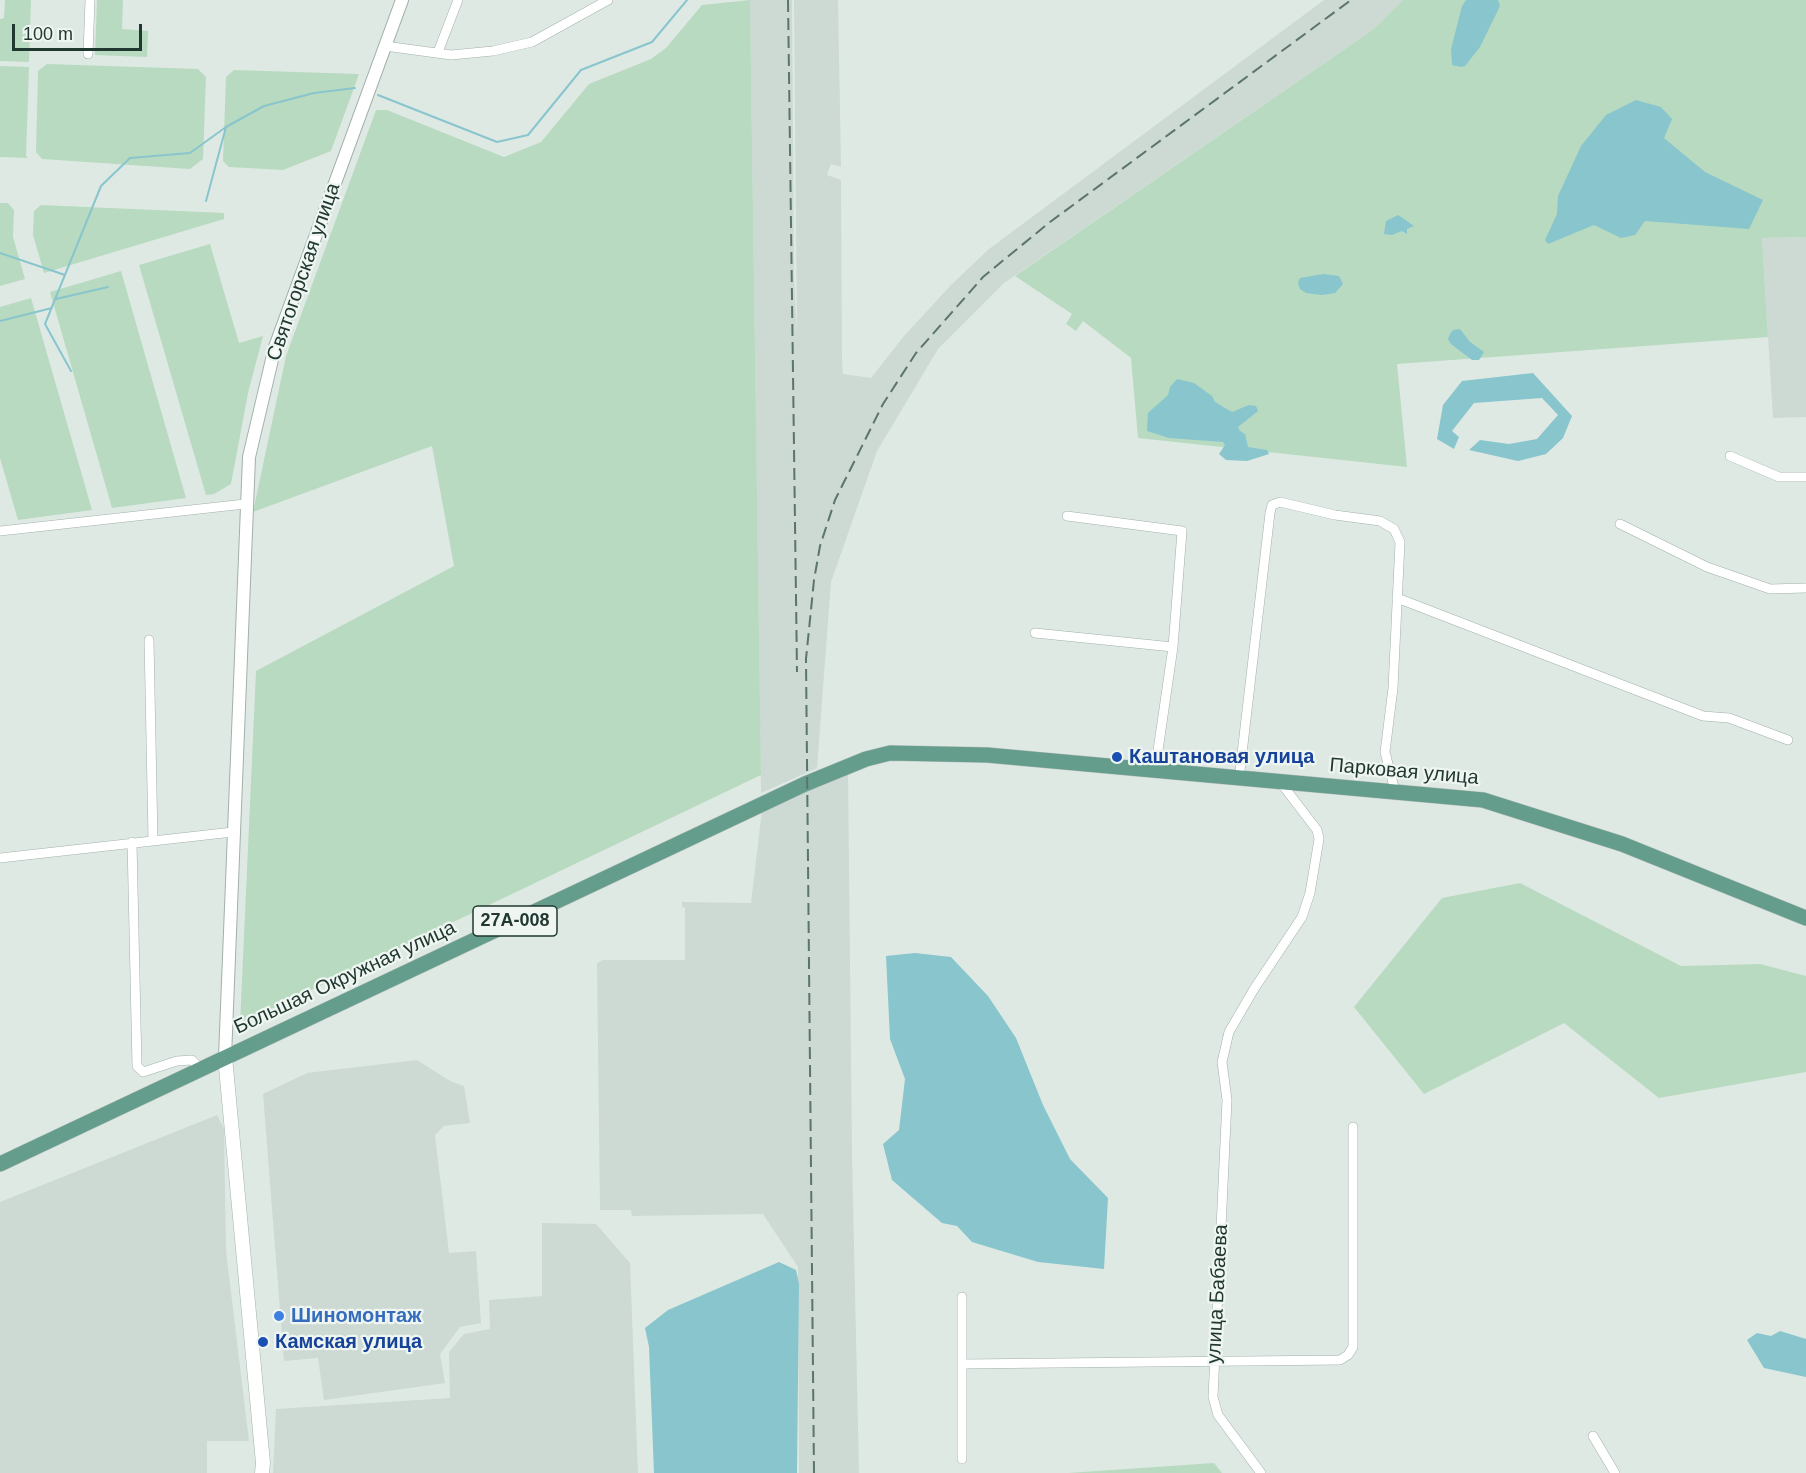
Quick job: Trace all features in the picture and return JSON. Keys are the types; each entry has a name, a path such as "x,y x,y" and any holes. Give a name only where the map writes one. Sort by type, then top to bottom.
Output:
{"main road":[{"name":"Парковая улица","path":"805,784 866,759 912,752 998,756 1483,800 1622,844 1806,918"},
{"name":"Большая Окружная улица","path":"0,1164 805,784"},
{"path":"225,1057 263,1463 262,1473"}],"street":[{"path":"88,54 90,0"},
{"name":"Святогорская улица","path":"225,1057 245,504 249,457 275,347 402,0"},
{"path":"438,52 458,0"},
{"path":"385,46 452,55 494,51 532,42 608,0"},
{"path":"1730,456 1779,477 1806,477"},
{"path":"1239,779 1272,505 1280,502 1335,515 1380,521 1394,530 1400,542 1393,688 1385,752 1395,791"},
{"path":"0,531 245,504"},
{"path":"1067,516 1182,531 1173,647 1155,771"},
{"path":"1620,524 1707,567 1770,589 1806,588"},
{"path":"1397,598 1703,716 1729,718 1788,740"},
{"path":"1035,633 1173,647"},
{"path":"149,640 153,840"},
{"name":"улица Бабаева","path":"1261,1473 1218,1415 1213,1397 1227,1100 1222,1062 1229,1032 1254,989 1302,917 1310,893 1319,839 1317,830 1281,783"},
{"path":"0,858 233,832"},
{"path":"132,842 137,1066 143,1072 177,1061 192,1060 200,1069"},
{"path":"963,1364 1340,1360 1348,1355 1353,1347 1353,1127"},
{"path":"962,1297 962,1459"},
{"path":"1593,1436 1616,1473"}],"shaded area":[{"path":"750,0 792,0 794,276 797,336 794,0 838,0 841,167 831,164 827,175 841,180 843,374 871,378 904,336 951,285 989,249 1324,0 1403,0 1374,29 1004,283 938,349 877,451 831,582 817,768 761,793"},
{"path":"1806,237 1806,417 1773,418 1762,238"},
{"path":"848,771 852,1154 859,1473 799,1473 798,1267 763,1214 632,1216 631,1210 600,1210 597,963 603,960 685,960 685,908 682,907 682,902 751,903 762,810"},
{"path":"417,1060 450,1081 464,1086 470,1123 444,1126 435,1135 449,1253 476,1251 481,1323 460,1327 440,1354 445,1383 324,1400 318,1358 284,1361 263,1094 307,1073"},
{"path":"217,1115 224,1128 226,1251 249,1441 207,1441 207,1473 0,1473 0,1202"},
{"path":"542,1223 596,1224 630,1263 638,1473 273,1473 276,1409 450,1398 449,1352 464,1334 490,1329 489,1300 542,1296"}],"green space":[{"path":"5,0 31,0 29,62 0,61 0,19 4,18"},
{"path":"97,0 123,0 122,29 148,31 147,57 95,55"},
{"path":"750,0 761,775 240,1024 256,671 454,566 432,446 253,512 286,356 376,110 387,110 504,157 541,142 589,84 651,59 666,48 702,5"},
{"path":"1403,0 1806,0 1806,237 1762,238 1768,337 1397,364 1407,467 1138,438 1131,358 1083,321 1076,331 1066,324 1072,314 1015,276 1374,29"},
{"path":"47,64 198,69 206,77 203,159 190,169 42,159 36,152 38,71"},
{"path":"0,66 29,67 26,156 28,158 0,157"},
{"path":"234,70 359,74 331,151 283,170 229,167 223,161 226,77"},
{"path":"0,203 8,203 14,210 13,237 25,279 0,286"},
{"path":"41,205 224,213 224,219 44,273 33,235 34,211"},
{"path":"210,244 239,343 263,336 248,393 231,484 214,494 206,495 139,265"},
{"path":"121,271 186,498 112,508 50,292"},
{"path":"31,298 92,510 18,520 0,458 0,307"},
{"path":"1520,883 1681,966 1760,964 1806,976 1806,1072 1659,1098 1564,1023 1424,1094 1354,1007 1442,898"},
{"path":"1214,1463 1222,1473 1068,1473"}],"water":[{"path":"1466,0 1498,0 1500,6 1480,47 1465,66 1461,67 1452,65 1451,49 1462,6"},
{"path":"1636,100 1661,107 1672,119 1664,138 1705,172 1763,200 1749,229 1645,221 1635,235 1621,238 1594,225 1548,244 1545,240 1557,214 1558,196 1581,146 1606,115"},
{"path":"1398,215 1414,226 1407,229 1407,234 1402,231 1392,235 1384,234 1386,221"},
{"path":"1323,274 1339,276 1343,284 1335,293 1322,295 1306,293 1300,289 1298,283 1300,278"},
{"path":"1460,329 1470,342 1484,352 1479,360 1472,360 1451,344 1448,339 1450,334 1453,330"},
{"path":"1533,373 1572,416 1563,438 1546,454 1518,461 1469,450 1480,440 1509,444 1537,439 1558,415 1542,398 1474,403 1452,431 1459,437 1454,449 1437,439 1443,405 1462,381"},
{"path":"1177,379 1194,383 1212,396 1215,402 1232,412 1249,405 1256,406 1258,411 1238,427 1245,434 1248,447 1267,450 1269,454 1247,461 1226,460 1219,454 1225,445 1223,442 1169,438 1147,431 1148,413 1168,395 1170,387"},
{"path":"915,953 951,957 988,996 1016,1038 1043,1105 1070,1159 1108,1198 1104,1269 1038,1262 972,1242 957,1226 942,1223 892,1180 883,1144 899,1130 905,1079 890,1039 886,956"},
{"path":"779,1262 796,1270 799,1284 797,1473 654,1473 649,1347 645,1328 668,1310"},
{"path":"1780,1331 1806,1339 1806,1377 1764,1368 1747,1340 1757,1333 1771,1336"}],"waterway":[{"path":"378,95 497,142 528,135 581,70 652,42 687,0"},
{"path":"71,371 45,324 101,186 130,158 190,153 226,127 264,106 314,93 355,88"},
{"path":"206,201 226,127"},
{"path":"0,253 65,275"},
{"path":"56,299 108,287"},
{"path":"0,321 52,308"}],"railway":[{"path":"788,0 797,672"},
{"path":"814,1473 806,659 820,546 835,500 883,404 916,353 983,277 1050,222 1351,0"}],"place":[{"name":"Каштановая улица","path":"1117,757"},
{"name":"Шиномонтаж","path":"279,1316"},
{"name":"Камская улица","path":"263,1342"}]}
